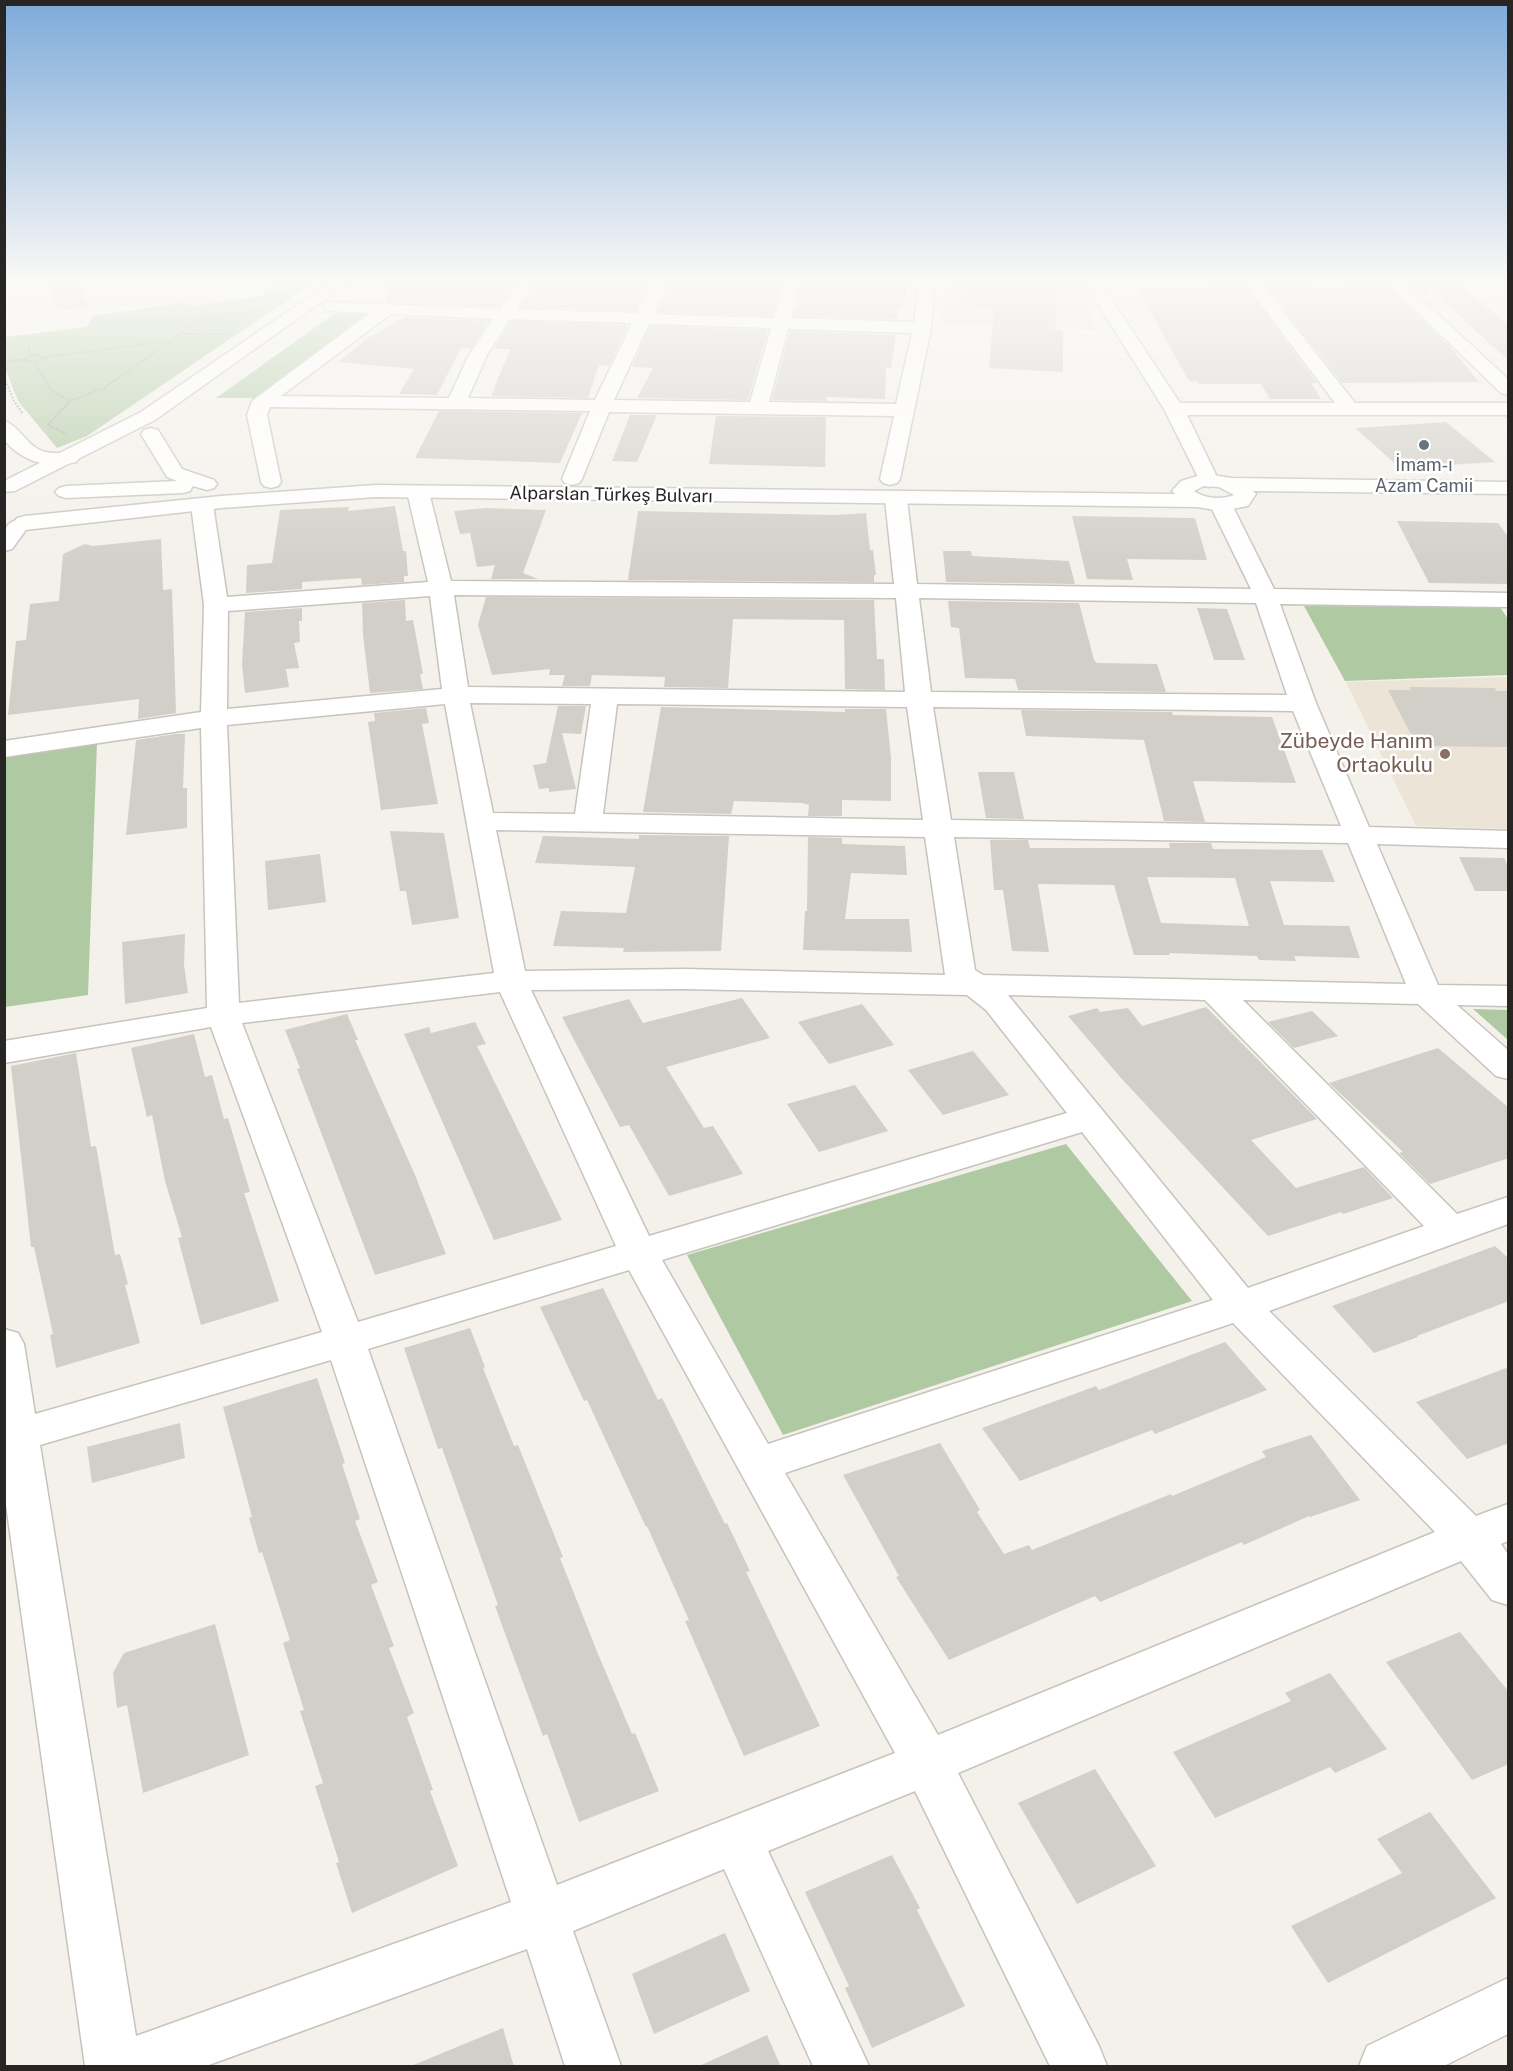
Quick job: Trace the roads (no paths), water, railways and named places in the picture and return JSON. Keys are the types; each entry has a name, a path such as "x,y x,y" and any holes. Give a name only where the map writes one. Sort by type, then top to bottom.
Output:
{"street":[{"path":"6,488 148,416 205,379"},
{"path":"132,447 229,379"},
{"path":"271,482 257,415 262,401 292,379"},
{"path":"456,403 467,379"},
{"path":"572,479 615,379"},
{"path":"758,408 765,379"},
{"path":"912,379 893,489 908,591 919,700 960,973 997,1004 1240,1306 1489,1530 1509,1586"},
{"path":"1153,379 1174,409 1265,595 1303,703 1426,994 1509,1068"},
{"path":"1325,379 1349,410"},
{"path":"1498,379 1509,389"},
{"path":"262,401 906,410"},
{"path":"1174,409 1509,409"},
{"path":"4,427 24,452 43,459 69,458"},
{"path":"151,434 174,473 207,495 216,605 214,718 223,1015 345,1341 593,2067"},
{"path":"13,531 47,512 66,492 94,472"},
{"name":"Alparslan Türkeş Bulvarı","path":"13,531 271,482 319,478 572,479 893,489 1214,493 1509,488"},
{"name":"Alparslan Türkeş Bulvarı","path":"6,488 44,484 64,488 66,492 207,495 376,491 893,489"},
{"path":"418,492 441,588 456,695 512,981 638,1252 927,1763 1079,2067"},
{"name":"Alparslan Türkeş Bulvarı","path":"1214,493 1468,508 1509,507"},
{"path":"216,605 441,588 1265,595 1509,600"},
{"path":"4,749 214,718 456,695 1303,703"},
{"path":"588,823 605,696"},
{"path":"480,821 1509,839"},
{"path":"4,1052 223,1015 512,981 684,979 978,987 1509,996"},
{"path":"1215,990 1451,1231"},
{"path":"18,1435 345,1341 1090,1118"},
{"path":"757,1465 1240,1306 1509,1210"},
{"path":"4,1344 113,2067"},
{"path":"131,2067 543,1917 927,1763 1489,1530"},
{"path":"736,1840 841,2067"},
{"path":"1387,2067 1509,2005"}],"place":[{"name":"İmam-ı Azam Camii","path":"1424,445"},
{"name":"Zübeyde Hanım Ortaokulu","path":"1445,754"}]}
